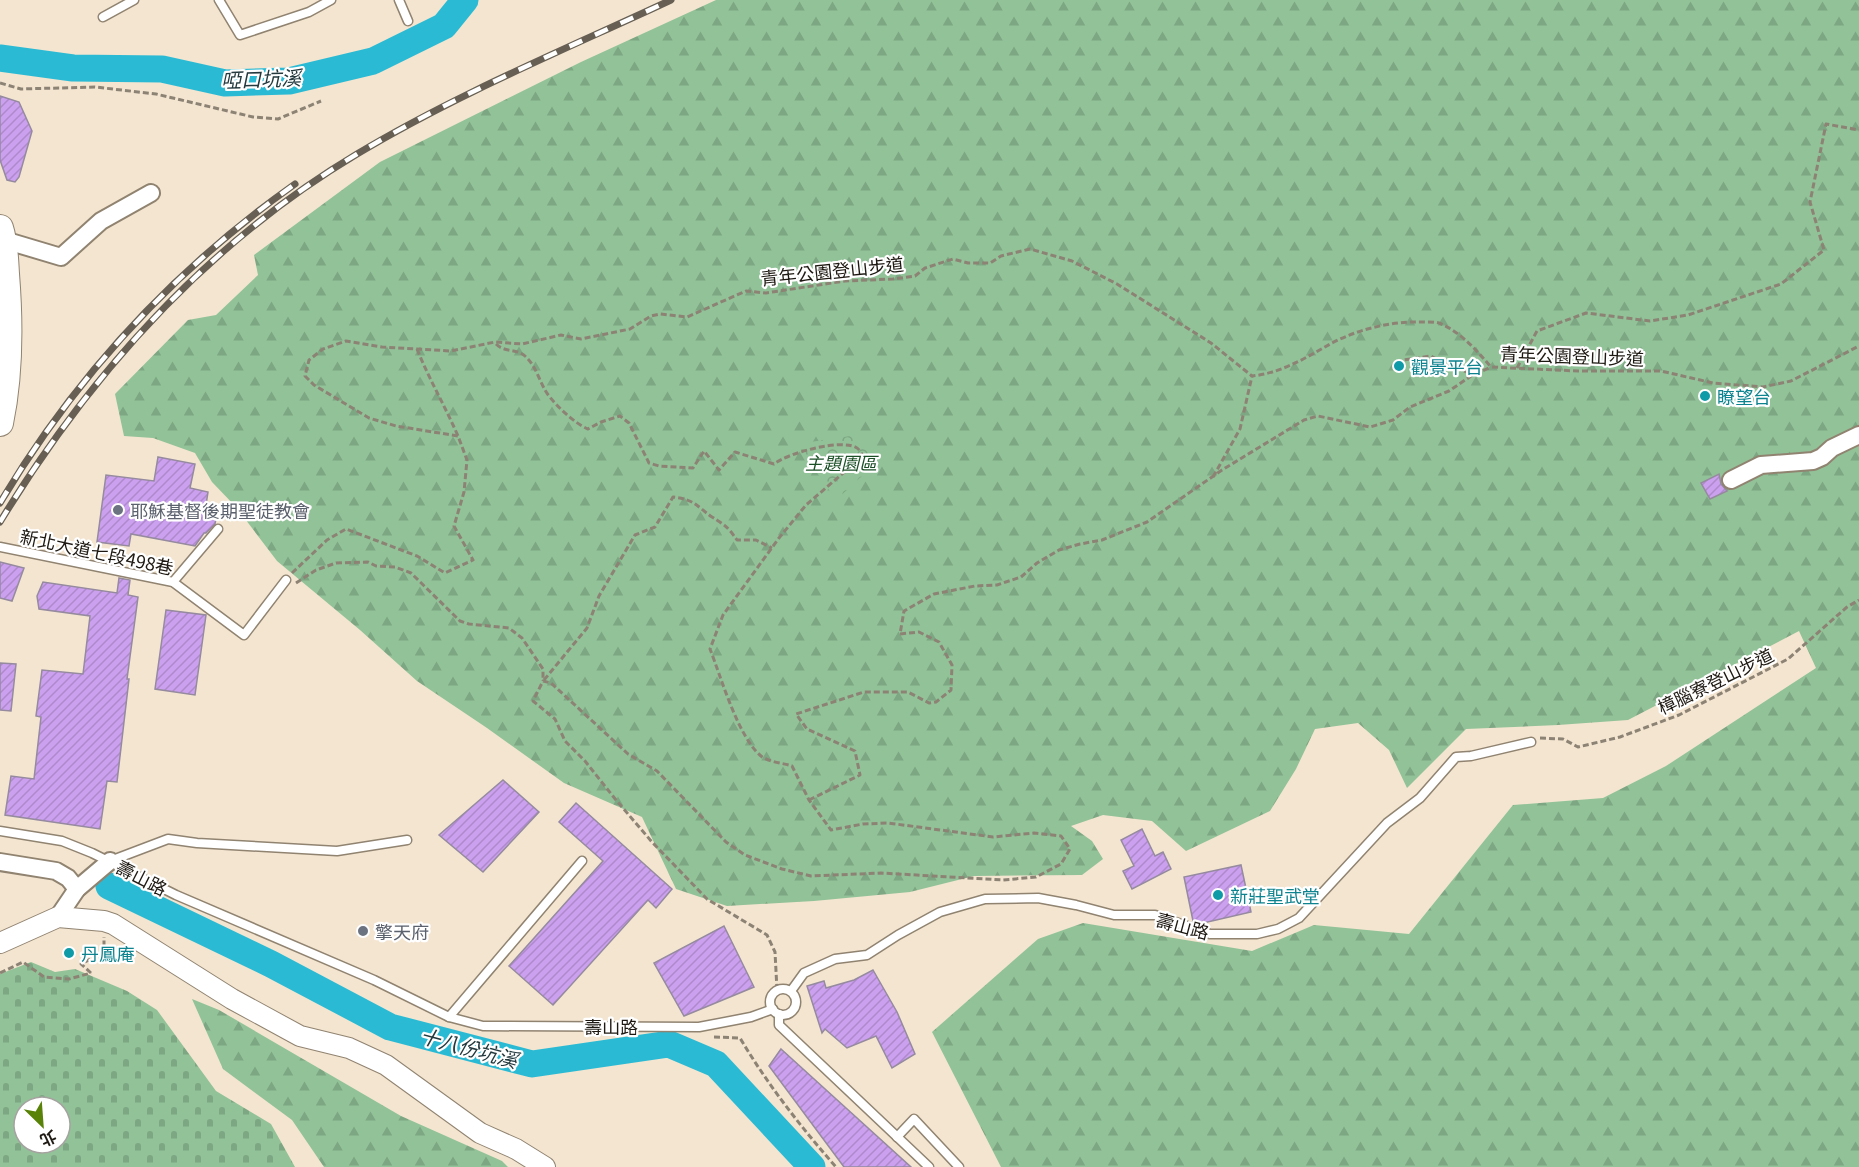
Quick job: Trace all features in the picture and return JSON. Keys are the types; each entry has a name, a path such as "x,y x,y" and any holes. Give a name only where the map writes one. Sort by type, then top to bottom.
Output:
{"main road":[{"path":"0,423 4,403 8,348 8,294 2,234"}],"street":[{"path":"2,234 61,257 101,221 151,193"},
{"path":"1731,480 1761,465 1813,461 1832,448 1859,435"},
{"path":"58,917 77,889 110,861"},
{"path":"0,862 56,871 68,878 77,889"},
{"path":"0,943 58,917 104,921 113,924 232,999 300,1036 349,1048 386,1065 480,1133 516,1149 546,1167"}],"lane":[{"path":"103,17 134,0"},
{"path":"219,0 240,35 309,12 331,0"},
{"path":"399,0 408,21"},
{"path":"173,582 218,530"},
{"name":"新北大道七段498巷","path":"0,548 173,582 244,635 286,580"},
{"name":"壽山路","path":"110,861 176,895 374,980 448,1017 483,1026 699,1027 776,1012 787,1014 796,1006 796,998 791,992 804,973 836,959 867,955 940,912 985,899 1038,898 1114,915 1155,915 1210,934 1257,934 1278,929 1299,918 1388,822 1420,798 1456,757 1471,756 1530,742"},
{"path":"0,831 62,842 110,861"},
{"name":"壽山路","path":"110,861 168,839 197,843 337,851 407,840"},
{"path":"448,1017 582,861"},
{"path":"791,992 777,990 770,1001 779,1025 929,1167"},
{"path":"897,1137 914,1119 959,1167"}],"path":[{"path":"0,83 21,89 95,87 156,94 253,117 278,119 321,101"},
{"path":"1517,368 1537,331 1586,313 1650,321 1688,315 1781,284 1824,250 1809,202 1827,124 1859,130"},
{"name":"青年公園登山步道","path":"458,436 396,426 369,418 314,385 305,376 309,360 323,349 346,341 382,347 451,351 495,342 522,344 561,335 580,339 630,330 651,316 660,314 687,317 746,291 766,293 845,281 915,276 925,268 953,259 968,263 990,262 1001,256 1030,249 1072,261 1118,284 1211,343 1252,376 1264,375 1296,363 1336,342 1371,328 1400,321 1438,322 1470,343 1491,367 1578,371 1661,371 1713,383 1763,387 1791,381 1859,346"},
{"path":"495,342 504,351 523,354 534,366 545,391 577,425 588,429 620,416 629,423 649,463 659,466 693,468 704,451 719,470 735,453 774,464 790,455 829,446 849,445 858,448 863,456 806,506 778,538 723,615 710,649 736,717 751,745 762,757 792,766 809,800 831,830 863,824 888,823 993,837 1034,832 1061,836 1070,849 1061,864 1036,877 1003,880 881,873 811,876 782,869 745,855 726,843 657,771 628,754 551,683 543,681"},
{"path":"417,349 467,460 464,492 454,526 473,560 445,573 417,556 346,529 311,553 286,580 293,585 325,566 357,561 368,562 375,566 395,567 411,573 460,621 508,628 522,638 543,669 543,681"},
{"path":"1400,366 1403,360 1427,356 1475,374"},
{"path":"809,800 860,775 855,751 807,729 796,714 864,692 908,692 929,703 936,702 951,690 952,665 939,642 919,632 900,634 904,611 934,594 975,586 997,585 1021,577 1036,563 1059,550 1102,540 1147,522 1212,477 1304,420 1318,416 1370,427 1393,420 1410,407 1449,391 1475,374 1491,367"},
{"path":"1212,477 1240,429 1252,376"},
{"path":"772,548 756,540 737,540 724,523 712,517 696,503 684,498 673,497 655,527 635,535 599,596 587,628 543,681 533,701 555,719 565,741 585,761 652,842 707,899 766,935 775,952 777,990"},
{"name":"樟腦寮登山步道","path":"1530,742 1537,738 1563,739 1578,747 1620,737 1679,716 1788,659 1847,607 1859,600"},
{"path":"0,973 23,962 44,976 69,978 91,973 81,964 104,952 104,921"}],"green space":[{"path":"716,0 1859,0 1859,1167 1001,1167 932,1032 1038,939 1083,923 1252,951 1314,925 1409,934 1513,805 1603,798 1666,766 1816,668 1799,631 1628,720 1466,729 1407,788 1389,750 1358,723 1315,729 1296,769 1270,811 1186,851 1152,821 1103,815 1071,826 1092,841 1103,859 1082,875 974,876 910,892 727,906 676,889 642,817 564,783 417,681 277,561 236,507 212,482 195,453 153,438 124,436 115,394 188,320 216,315 258,275 254,255 380,162 581,62"},
{"name":"主題園區","path":"857,435 876,463 836,500 797,444"},
{"path":"31,962 55,972 75,969 127,991 157,1010 216,1091 271,1124 295,1167 0,1167 0,974"},
{"path":"192,999 219,1010 401,1116 502,1161 508,1167 324,1167 292,1120 223,1069"}],"building":[{"path":"0,96 19,102 32,131 19,177 15,182 7,180 0,160"},
{"path":"158,457 195,464 190,488 208,492 205,511 217,513 215,524 204,533 195,546 131,534 129,546 97,542 106,475 154,481"},
{"path":"1719,474 1721,484 1727,491 1710,499 1701,483"},
{"path":"0,562 24,568 12,601 0,598"},
{"path":"119,578 130,580 128,595 138,597 117,782 107,781 100,829 5,815 11,776 34,779 41,717 36,716 42,670 83,674 90,616 39,609 37,596 43,582 117,593"},
{"path":"166,610 206,615 195,695 155,689"},
{"path":"0,663 16,664 11,711 0,710"},
{"path":"503,780 539,812 483,872 439,835"},
{"path":"576,803 672,889 656,908 648,900 553,1005 509,966 603,861 559,822"},
{"path":"1142,829 1155,856 1163,852 1171,869 1132,889 1123,871 1134,866 1121,840"},
{"name":"新莊聖武堂","path":"1241,865 1251,912 1199,924 1193,921 1184,877"},
{"path":"724,926 754,987 684,1016 654,963"},
{"path":"873,970 897,1012 915,1054 892,1068 876,1036 847,1048 825,1029 822,1033 807,986 824,981 826,988 854,980"},
{"path":"781,1049 911,1167 844,1167 769,1066"}],"waterway":[{"name":"啞口坑溪","path":"0,58 73,68 162,69 225,83 289,81 373,61 444,26 465,0"},
{"name":"十八份坑溪","path":"109,886 271,964 390,1027 532,1064 669,1044 716,1064 812,1167"}],"railway":[{"path":"0,522 35,467 113,364 156,316 251,228 303,189 395,132 512,73 671,0"},
{"path":"0,503 61,412 131,328 209,252 295,184"}],"place":[{"name":"觀景平台","path":"1399,366"},
{"name":"瞭望台","path":"1705,396"},
{"name":"耶穌基督後期聖徒教會","path":"118,510"},
{"name":"新莊聖武堂","path":"1218,895"},
{"name":"擎天府","path":"363,931"},
{"name":"丹鳳庵","path":"69,953"}]}
